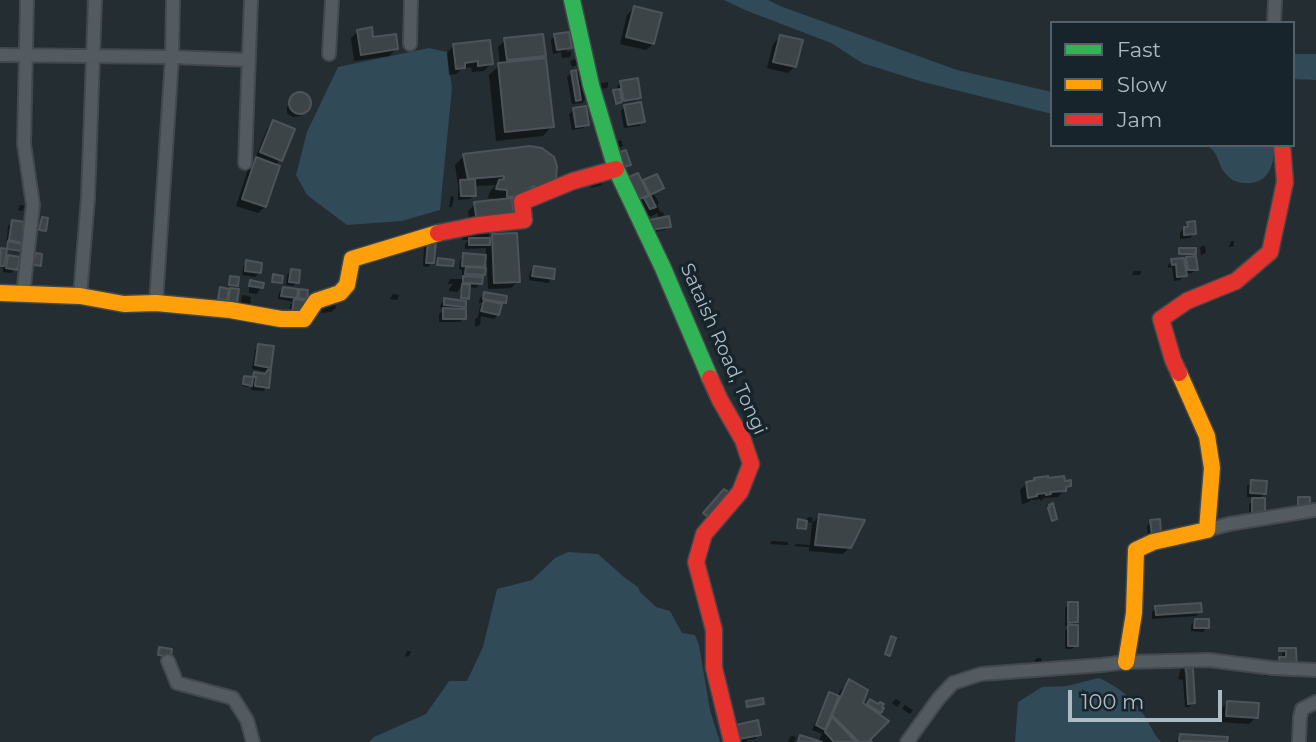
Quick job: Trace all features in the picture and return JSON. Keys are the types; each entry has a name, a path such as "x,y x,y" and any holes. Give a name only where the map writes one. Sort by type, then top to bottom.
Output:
{"street":[{"path":"23,295 33,205 24,144 27,0"},
{"path":"80,296 89,198 95,0"},
{"path":"156,303 172,57 173,0"},
{"path":"244,163 251,0"},
{"path":"329,54 332,0"},
{"path":"410,44 411,0"},
{"name":"Sataish Road, Tongi","path":"572,0 616,169 663,268 720,400 743,440 751,464 740,492 704,534 696,562 714,630 714,667 732,742"},
{"path":"1274,21 1275,0"},
{"path":"0,55 248,60"},
{"path":"1207,530 1212,468 1207,436 1172,360 1161,319 1187,301 1236,281 1270,252 1285,182 1282,147"},
{"path":"0,293 80,296 124,304 156,303 304,319 316,302 340,293 347,285 352,259 449,230 524,220 522,202 573,181 616,169"},
{"path":"1126,662 1134,613 1136,550 1153,542 1229,524 1316,510"},
{"path":"906,742 953,684 981,674 1126,662 1209,660 1272,668 1316,670"},
{"path":"168,661 177,683 233,698 247,720 253,742"},
{"path":"1300,742 1302,709 1316,702"}],"water":[{"path":"724,0 768,0 957,70 1050,92 1050,114 923,82 862,63 831,43"},
{"path":"429,48 447,52 452,88 440,210 402,221 347,225 307,195 296,175 307,132 338,67"},
{"path":"1295,54 1316,54 1316,80 1295,79"},
{"path":"1209,147 1274,147 1273,160 1268,172 1265,177 1253,183 1236,182 1224,172"},
{"path":"568,552 598,554 638,587 656,607 670,611 682,633 695,635 710,710 720,742 369,742 374,737 426,714 449,681 467,681 483,647 497,589 532,580 555,558"},
{"path":"1099,678 1131,699 1161,742 1015,742 1018,702 1042,687 1067,686"}],"building":[{"path":"634,6 662,13 654,44 626,37"},
{"path":"372,27 373,37 396,34 398,49 361,55 357,30"},
{"path":"569,32 572,48 557,50 554,34"},
{"path":"543,34 546,56 507,60 504,38"},
{"path":"780,35 803,40 796,67 773,62"},
{"path":"490,40 493,64 478,66 478,61 465,63 465,68 456,69 453,44"},
{"path":"546,58 554,127 505,132 498,63"},
{"path":"576,70 581,100 576,101 571,71"},
{"path":"638,78 641,98 624,101 620,81"},
{"path":"620,89 622,102 616,104 613,90"},
{"path":"300,92 308,95 311,103 308,111 300,114 292,111 289,103 292,95"},
{"path":"641,102 645,122 628,125 624,105"},
{"path":"586,106 589,125 576,127 573,108"},
{"path":"273,120 295,129 282,161 260,152"},
{"path":"530,146 542,148 554,157 557,166 556,180 536,195 534,186 519,197 507,197 507,190 496,189 499,180 504,179 504,176 468,179 463,154"},
{"path":"626,150 631,165 624,167 620,152"},
{"path":"256,157 280,166 266,207 242,199"},
{"path":"638,173 649,195 635,201 625,179"},
{"path":"657,174 664,188 650,195 643,180"},
{"path":"475,179 476,196 461,196 460,180"},
{"path":"650,195 656,207 650,209 644,198"},
{"path":"512,198 514,219 477,223 474,202"},
{"path":"669,216 671,227 650,230 649,220"},
{"path":"42,217 48,218 46,231 39,230"},
{"path":"12,220 25,222 22,243 9,240"},
{"path":"1195,221 1196,234 1184,235 1187,222"},
{"path":"517,233 520,282 494,283 492,234"},
{"path":"469,238 490,238 490,245 469,245"},
{"path":"8,241 22,244 21,251 7,249"},
{"path":"428,241 436,241 434,263 426,263"},
{"path":"1,248 7,249 4,266 0,266"},
{"path":"1179,248 1196,248 1196,254 1179,254"},
{"path":"36,253 42,254 41,266 28,264 29,256 35,257"},
{"path":"463,253 486,255 485,267 462,266"},
{"path":"8,255 20,257 17,270 6,268"},
{"path":"1196,256 1198,270 1188,270 1186,257"},
{"path":"438,258 454,260 453,266 437,265"},
{"path":"1184,258 1187,276 1177,277 1176,264 1172,265 1171,259"},
{"path":"246,260 262,263 261,273 245,271"},
{"path":"534,266 555,269 554,279 532,276"},
{"path":"466,267 486,268 485,275 465,274"},
{"path":"291,269 300,270 299,283 289,282"},
{"path":"273,274 283,276 282,283 272,282"},
{"path":"230,276 239,277 238,286 229,285"},
{"path":"463,276 483,277 482,284 463,283"},
{"path":"250,280 264,283 263,288 249,286"},
{"path":"462,284 470,285 469,299 461,298"},
{"path":"220,287 229,289 227,301 218,299"},
{"path":"283,287 298,289 297,298 281,296"},
{"path":"230,288 239,289 236,309 228,308"},
{"path":"300,289 308,290 307,299 298,298"},
{"path":"484,292 507,296 506,303 483,299"},
{"path":"444,298 466,301 466,307 444,305"},
{"path":"294,299 308,301 306,315 292,313"},
{"path":"484,300 502,304 499,315 481,311"},
{"path":"443,308 466,309 466,319 443,319"},
{"path":"258,344 274,346 271,368 255,365"},
{"path":"271,370 269,388 255,386 254,372 265,374"},
{"path":"244,376 253,377 252,386 243,384"},
{"path":"1048,476 1064,476 1065,481 1071,480 1071,486 1066,487 1066,491 1037,494 1028,498 1026,482"},
{"path":"1251,480 1267,481 1266,494 1250,493"},
{"path":"724,489 730,493 709,518 703,513"},
{"path":"1298,497 1310,497 1310,510 1298,511"},
{"path":"1252,498 1265,498 1265,515 1252,515"},
{"path":"1053,503 1057,519 1052,521 1048,508"},
{"path":"819,514 865,520 851,548 815,545"},
{"path":"798,519 807,521 806,529 797,528"},
{"path":"1160,519 1161,534 1152,535 1150,520"},
{"path":"1068,602 1078,602 1078,622 1068,623"},
{"path":"1201,603 1202,612 1156,615 1155,606"},
{"path":"1195,619 1209,619 1209,628 1194,628"},
{"path":"1068,625 1078,625 1078,646 1068,646"},
{"path":"891,636 896,638 890,656 885,654"},
{"path":"159,647 172,649 171,657 158,655"},
{"path":"1279,648 1296,648 1297,668 1280,665 1279,657 1286,657 1286,651 1279,651"},
{"path":"1186,668 1193,668 1195,703 1188,704"},
{"path":"849,679 868,690 863,703 889,721 870,740 872,742 859,742 832,715"},
{"path":"829,692 839,696 825,730 816,725"},
{"path":"763,698 764,704 747,707 746,701"},
{"path":"870,699 884,704 881,713 867,704"},
{"path":"1227,701 1259,703 1258,718 1226,716"},
{"path":"832,717 856,742 834,742 825,732"},
{"path":"758,720 761,735 739,739 736,725"},
{"path":"1180,734 1228,737 1227,742 1179,741"},
{"path":"800,735 822,742 798,742"}],"traffic: fast":[{"path":"572,0 591,85 616,169 663,268 710,378"}],"traffic: slow":[{"path":"0,293 80,296 124,304 156,303 230,310 281,319 304,319 316,301 340,293 347,285 352,259 438,233"},
{"path":"1126,662 1134,613 1136,550 1153,542 1207,530 1212,468 1207,436 1179,373"}],"traffic: jam":[{"path":"1179,373 1161,319 1187,301 1236,281 1270,252 1285,182 1282,147"},
{"path":"438,233 524,220 522,202 573,181 616,169"},
{"path":"710,378 743,440 751,464 740,492 704,534 696,562 714,630 714,668 732,742"}]}
